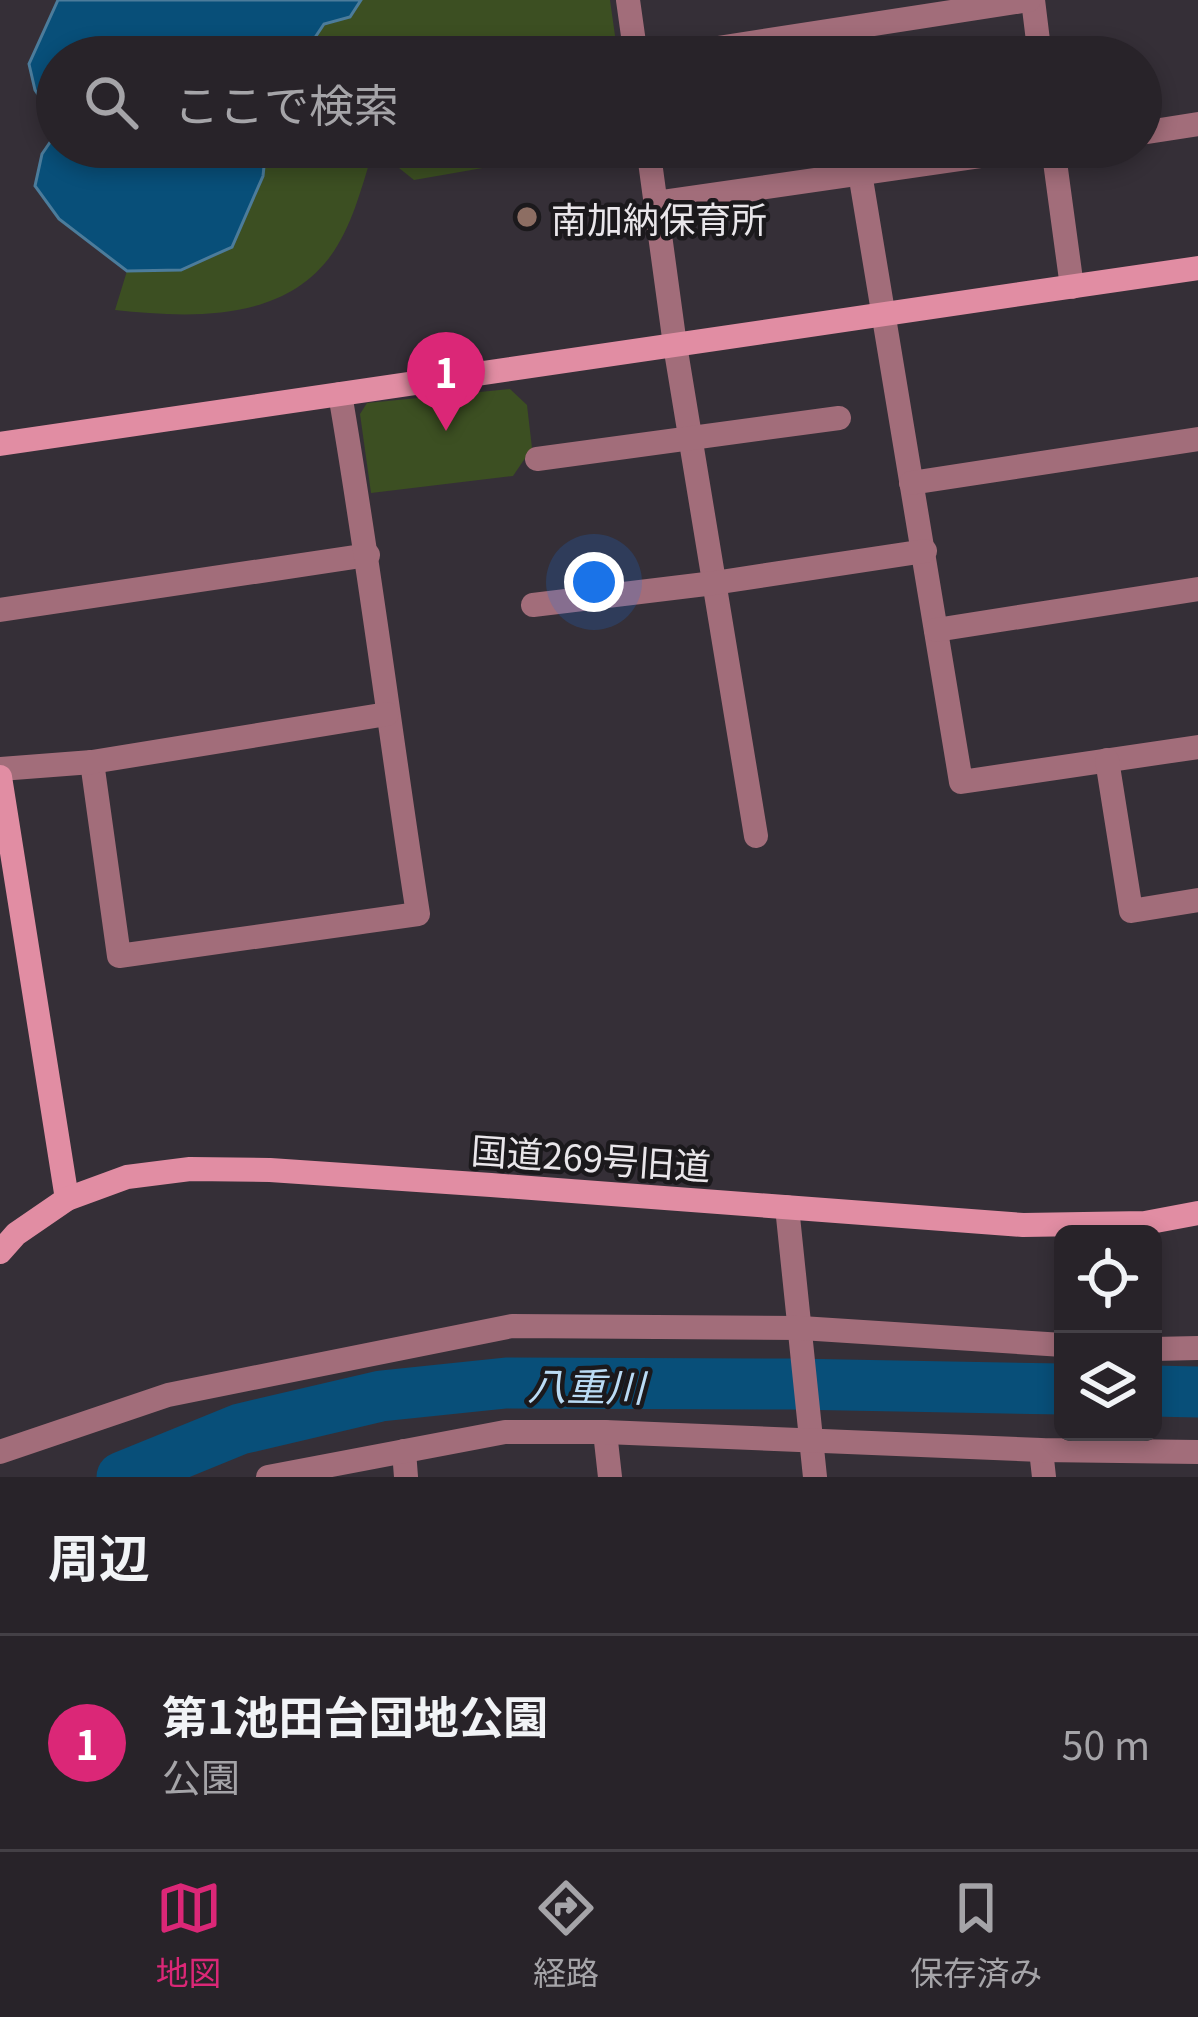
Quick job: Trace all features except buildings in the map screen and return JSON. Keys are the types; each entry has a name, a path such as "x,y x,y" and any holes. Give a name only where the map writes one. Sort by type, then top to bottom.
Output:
{"street":[{"path":"628,0 633,36"},
{"path":"797,36 1031,0 1037,36"},
{"path":"1162,130 1198,124"},
{"path":"651,168 674,345 756,836"},
{"path":"656,203 895,168"},
{"path":"1056,168 1072,287"},
{"path":"860,173 961,782 1198,746"},
{"path":"0,444 1198,268"},
{"path":"92,762 119,956 418,914 368,555 340,394"},
{"path":"538,459 839,418"},
{"path":"911,483 1198,440"},
{"path":"533,605 714,584 925,551"},
{"path":"0,610 368,555"},
{"path":"936,630 1198,589"},
{"path":"67,1199 0,774 387,714"},
{"path":"1107,760 1131,911 1198,900"},
{"name":"国道269号旧道","path":"5,1237 67,1199 128,1177 190,1169 491,1184 1023,1226 1145,1223 1198,1213"},
{"path":"787,1207 815,1477"},
{"path":"0,1452 168,1395 512,1326 1054,1345"},
{"path":"1162,1349 1198,1348"},
{"path":"268,1477 505,1432 809,1432 1041,1450 1198,1452"},
{"path":"605,1432 610,1477"},
{"path":"404,1450 406,1477"},
{"path":"1041,1450 1044,1477"}],"green space":[{"path":"361,0 610,0 615,36 316,36 324,24 350,17"},
{"path":"264,168 368,168 341,239 314,275 290,292 235,311 115,310 127,271 181,270 263,176"},
{"path":"399,168 483,168 414,180"},
{"path":"510,389 527,405 532,448 513,476 371,493 360,414 367,403"}],"water":[{"path":"58,0 361,0 350,17 324,24 316,36 42,36"},
{"path":"36,49 36,92 35,90 29,64"},
{"path":"39,168 264,168 232,247 181,270 127,271 59,219 35,186"}],"waterway":[{"name":"八重川","path":"122,1477 240,1429 381,1396 506,1383 1054,1389"},
{"name":"八重川","path":"1162,1391 1198,1392"}],"place":[{"name":"南加納保育所","path":"527,217"},
{"name":"第1池田台団地公園","path":"446,431"}]}
